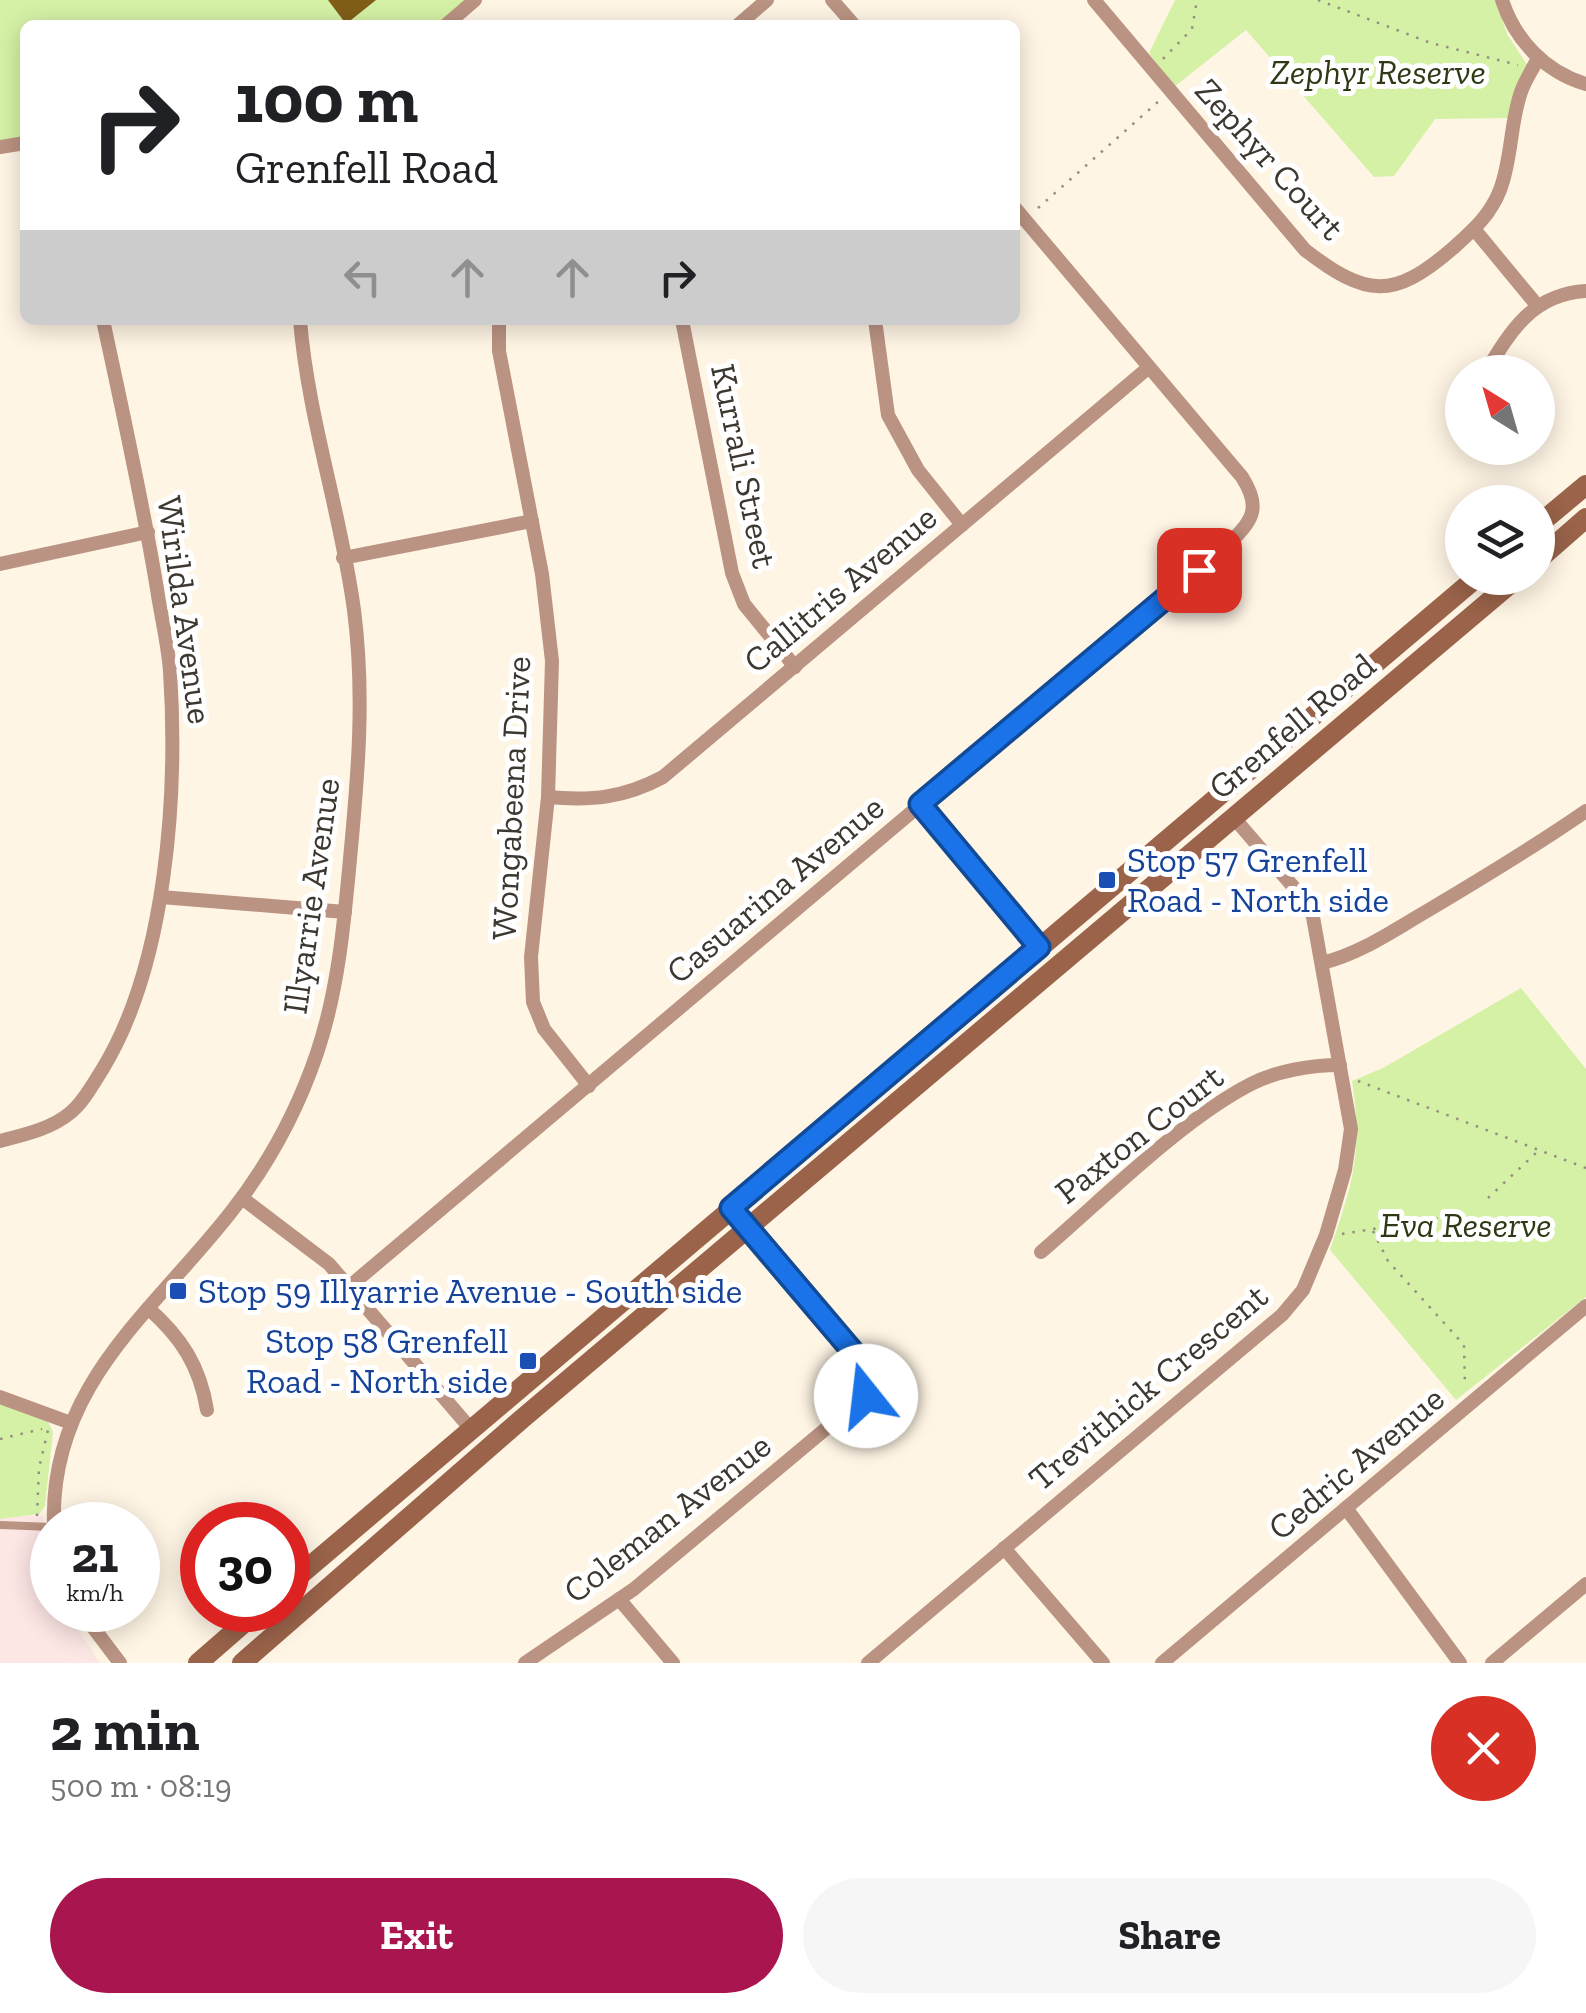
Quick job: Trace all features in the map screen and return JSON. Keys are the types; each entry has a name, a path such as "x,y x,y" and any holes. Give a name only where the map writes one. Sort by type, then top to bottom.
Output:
{"main road":[{"path":"1555,511 1586,485"},
{"path":"1555,545 1586,518"},
{"name":"Grenfell Road","path":"310,1565 1456,595"},
{"name":"Grenfell Road","path":"242,1663 1497,595"},
{"path":"1217,797 1234,818"},
{"path":"1039,947 1058,969"},
{"path":"731,1208 749,1230"},
{"path":"198,1663 233,1632"}],"street":[{"path":"452,20 475,0"},
{"path":"744,20 767,0"},
{"path":"832,0 850,20"},
{"name":"Zephyr Court","path":"1094,0 1305,250 1338,276 1368,287 1392,288 1413,280 1485,219 1500,190 1521,92 1536,62"},
{"path":"1502,0 1536,62 1586,84"},
{"name":"Casuarina Avenue","path":"350,1286 1227,546 1253,514 1254,495 1242,477 1020,214"},
{"path":"1474,229 1536,304"},
{"path":"1496,355 1536,304 1586,290"},
{"name":"Wirilda Avenue","path":"0,1140 49,1126 72,1112 93,1084 122,1037 139,989 161,897 172,747 170,687 148,532 104,325"},
{"name":"Illyarrie Avenue","path":"54,1502 56,1476 70,1423 104,1361 242,1198 288,1123 317,1053 345,912 362,696 353,606 314,416 301,325"},
{"name":"Wongabeena Drive","path":"499,325 499,351 532,521 552,661 548,797 531,957 533,1002 544,1029 589,1086"},
{"name":"Kurrali Street","path":"683,325 732,573 744,604 758,625 795,666"},
{"path":"876,325 888,415 918,470 962,525"},
{"name":"Callitris Avenue","path":"548,797 591,801 634,792 664,777 1148,368"},
{"path":"343,558 532,521"},
{"path":"0,564 148,532"},
{"path":"920,804 1039,947"},
{"path":"1322,963 1398,929 1526,853 1586,811"},
{"name":"Trevithick Crescent","path":"868,1663 1282,1315 1303,1290 1326,1235 1350,1148 1342,1070 1308,905 1234,818"},
{"path":"161,897 345,912"},
{"name":"Paxton Court","path":"1041,1252 1208,1110 1254,1082 1310,1066 1342,1070"},
{"path":"242,1198 307,1244 350,1286 470,1428"},
{"name":"Coleman Avenue","path":"526,1663 619,1599 866,1396 868,1382 860,1360 749,1230"},
{"name":"Cedric Avenue","path":"1162,1663 1586,1306"},
{"path":"148,1308 190,1354 202,1378 207,1410"},
{"path":"0,1398 70,1423"},
{"path":"1346,1508 1460,1663"},
{"path":"1004,1548 1102,1663"},
{"path":"1492,1663 1586,1584"},
{"path":"619,1599 673,1663"},
{"path":"97,1632 120,1663"}],"lane":[{"path":"0,1525 30,1527"}],"path":[{"path":"1150,69 1192,29 1197,0"},
{"path":"1318,0 1432,43 1510,64 1536,62"},
{"path":"1020,214 1169,92"},
{"path":"1342,1070 1537,1152 1586,1168"},
{"path":"1488,1198 1537,1152"},
{"path":"1326,1235 1373,1231 1465,1214"},
{"path":"1373,1231 1388,1262 1464,1345 1465,1385 1476,1402"},
{"path":"0,1439 49,1429 38,1502"}],"shaded area":[{"path":"30,1516 30,1632 80,1632 100,1663 0,1663 0,1519"}],"green space":[{"path":"0,0 475,0 452,20 20,20 20,144 0,147"},
{"name":"Zephyr Reserve","path":"1175,0 1496,0 1507,34 1528,66 1512,118 1435,119 1394,176 1374,177 1246,30 1174,87 1149,53"},
{"name":"Eva Reserve","path":"1521,988 1586,1069 1586,1297 1456,1400 1330,1250 1354,1167 1352,1081 1383,1068"},
{"path":"0,1404 48,1422 53,1432 45,1502 30,1502 30,1515 0,1519"}],"building":[{"path":"328,0 376,0 351,20 343,20"}],"place":[{"name":"Stop 57 Grenfell Road - North side","path":"1107,880"},
{"name":"Stop 59 Illyarrie Avenue - South side","path":"178,1291"},
{"name":"Stop 58 Grenfell Road - North side","path":"528,1361"}],"route":[{"path":"866,1396 868,1382 860,1360 731,1208 1039,947 920,804 1199,570"}]}
